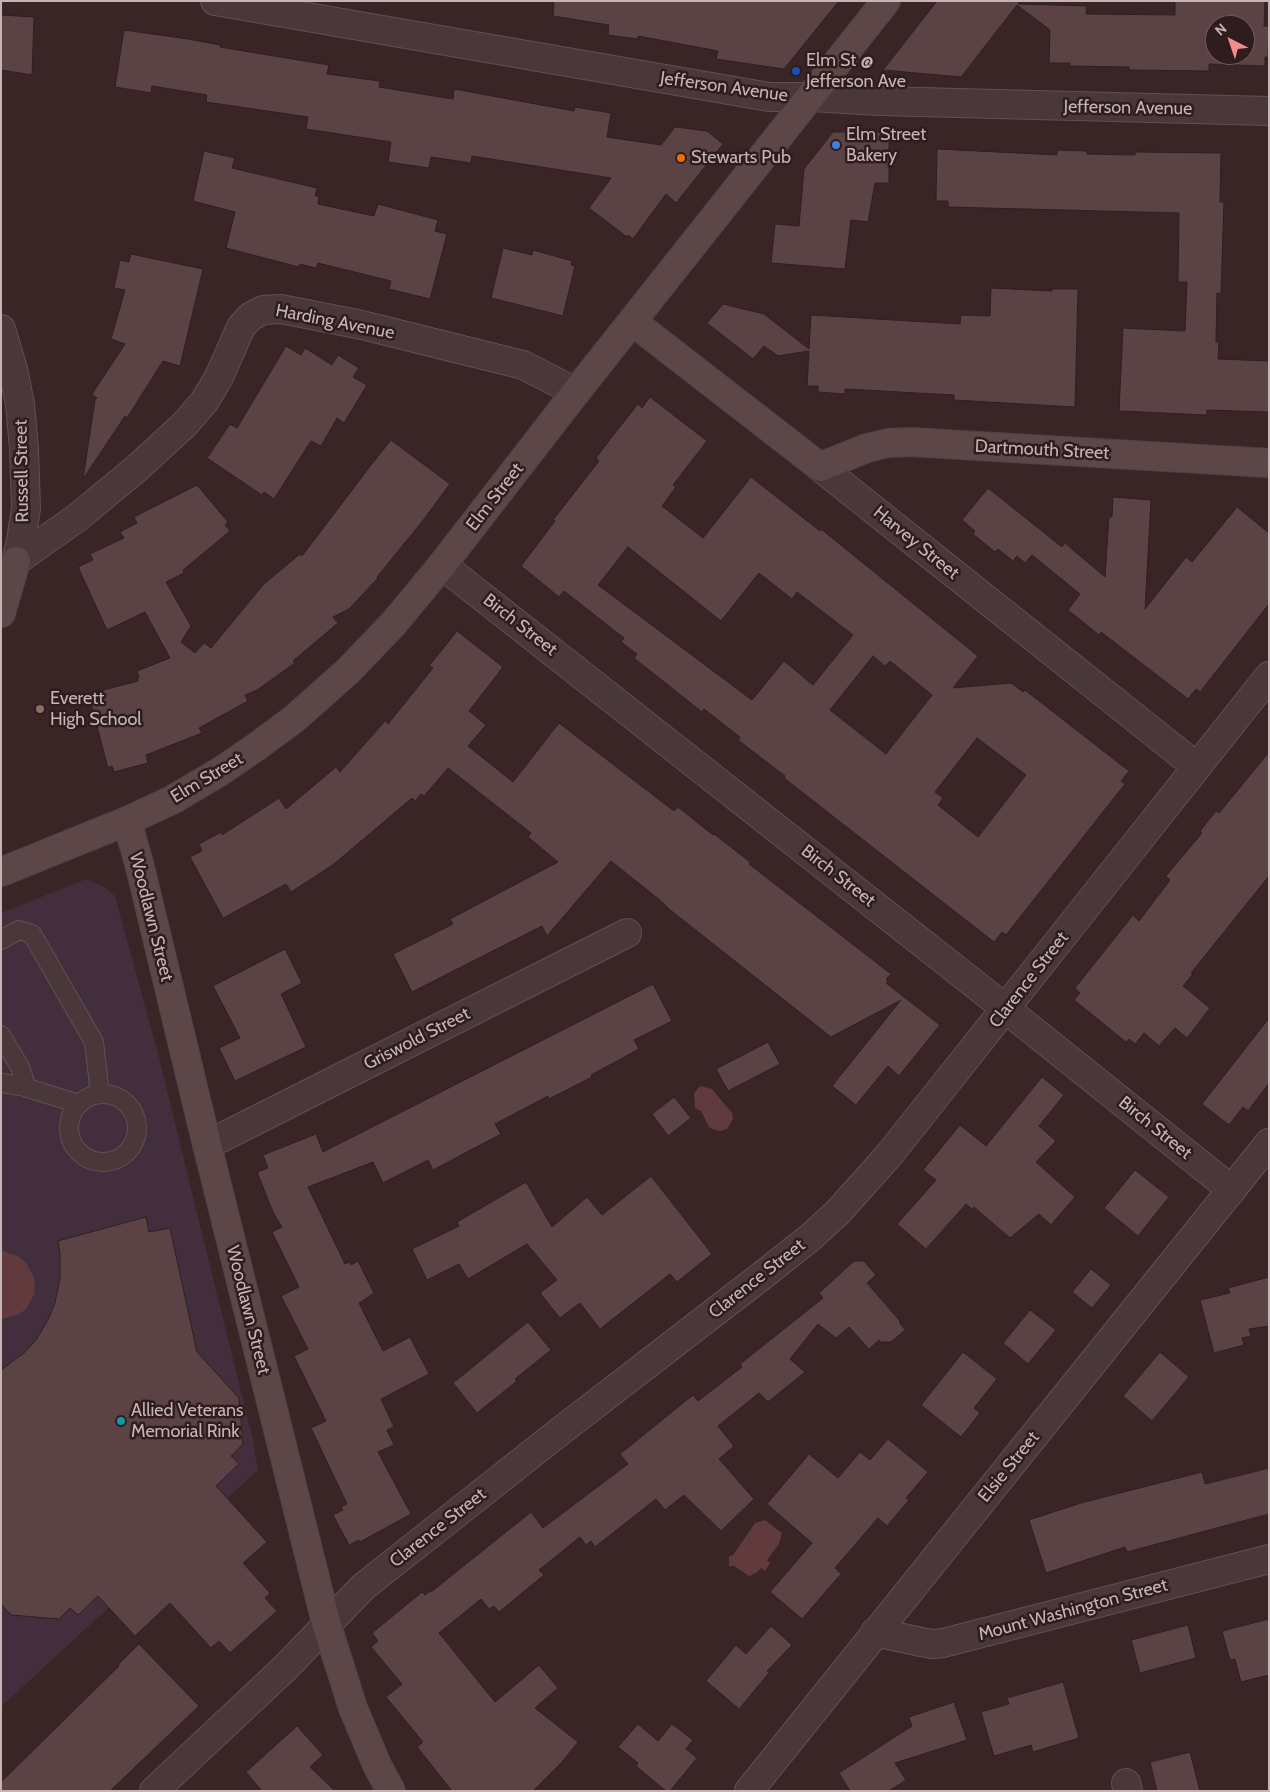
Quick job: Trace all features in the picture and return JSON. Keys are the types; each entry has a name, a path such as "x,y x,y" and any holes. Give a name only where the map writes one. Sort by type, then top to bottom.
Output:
{"street":[{"name":"Jefferson Avenue","path":"215,1 762,96 880,101 1269,111"},
{"name":"Elm Street","path":"1,872 127,821 172,800 221,771 294,719 348,671 373,646 442,565 576,392 886,1"},
{"name":"Harding Avenue","path":"9,563 78,517 136,469 185,424 204,402 219,377 241,327 250,317 263,310 277,308 362,325 523,365 576,392"},
{"name":"Harvey Street","path":"633,322 1197,767"},
{"name":"Russell Street","path":"1,329 13,369 23,424 26,508 21,541 9,563 1,613"},
{"name":"Dartmouth Street","path":"820,468 867,448 888,443 910,442 1269,463"},
{"name":"Birch Street","path":"442,565 1232,1190"},
{"name":"Clarence Street","path":"154,1791 285,1668 363,1587 812,1236 867,1182 1006,1010 1269,676"},
{"name":"Woodlawn Street","path":"127,821 140,867 327,1626 353,1708 377,1765 391,1791"},
{"name":"Griswold Street","path":"207,1145 627,932"},
{"name":"Elsie Street","path":"749,1791 1269,1143"},
{"name":"Mount Washington Street","path":"876,1632 932,1644 943,1643 1269,1559"}],"lane":[{"path":"1,940 19,930 32,934 94,1042 100,1094"},
{"path":"1,1035 20,1067 27,1088"},
{"path":"1,1082 79,1104"},
{"path":"100,1094 112,1095 122,1100 131,1109 136,1120 137,1131 134,1143 127,1153 106,1163 94,1161 83,1156 75,1148 70,1137 68,1125 72,1114 79,1104 88,1097 100,1094"}],"shaded area":[{"path":"86,879 104,887 115,896 157,1050 253,1440 258,1470 1,1705 1,913"},
{"path":"701,1086 712,1089 732,1113 733,1119 727,1129 720,1131 712,1129 709,1127 701,1111 695,1108 694,1094"},
{"path":"1,1250 19,1257 26,1263 34,1278 35,1287 34,1295 25,1310 17,1315 1,1319"},
{"path":"765,1520 782,1533 779,1544 767,1560 770,1563 765,1571 761,1568 749,1576 734,1566 729,1566 729,1556 733,1555 755,1523"}],"building":[{"path":"554,1 839,1 784,69 716,59 718,51 638,36 638,39 608,35 609,25 553,16"},
{"path":"937,1 1020,1 1018,4 1087,6 1086,14 1175,15 1175,1 1265,1 1264,26 1269,26 1268,57 1265,57 1265,66 1237,65 1255,65 1255,15 1205,15 1205,65 1209,65 1209,71 1129,70 1129,67 1070,66 1070,63 1049,63 1050,30 1017,5 961,77 883,70"},
{"path":"1,15 34,17 32,75 1,70"},
{"path":"124,30 188,39 220,45 220,47 329,65 327,74 380,81 379,87 453,99 454,89 574,111 575,107 611,113 607,137 661,145 675,127 707,131 723,144 676,203 666,194 633,239 628,235 627,237 589,208 611,178 472,156 471,163 431,157 429,168 388,162 391,142 306,129 308,117 206,102 207,95 152,86 151,93 115,87"},
{"path":"833,132 889,132 889,183 875,183 868,222 851,220 845,269 771,263 775,224 799,226 804,169"},
{"path":"937,149 1057,155 1057,150 1087,151 1087,154 1135,155 1135,152 1221,153 1220,202 1224,202 1221,294 1217,293 1216,342 1219,342 1218,359 1269,361 1269,412 1207,410 1207,415 1119,411 1123,328 1185,331 1187,282 1178,282 1179,213 948,207 948,201 936,201"},
{"path":"204,151 235,158 232,168 317,188 315,196 319,196 318,204 374,216 378,204 438,220 435,231 447,234 430,299 389,289 391,281 318,263 316,268 300,264 299,267 226,248 235,212 193,201"},
{"path":"503,248 532,255 533,250 572,261 571,265 575,266 563,316 491,298"},
{"path":"131,254 203,269 180,366 163,361 127,418 125,416 83,479 95,400 97,398 92,394 125,344 111,339 125,290 114,288 120,260 129,262"},
{"path":"991,288 1052,291 1052,289 1078,289 1075,407 954,400 954,395 845,389 845,394 818,392 818,386 807,386 809,351 778,356 764,346 753,359 707,323 723,304 764,314 809,349 811,315 960,324 961,315 990,316"},
{"path":"286,346 301,355 305,348 332,365 338,355 359,368 353,377 367,385 344,423 337,418 321,446 311,441 274,499 264,492 262,495 207,458 230,424 237,428"},
{"path":"650,397 707,441 673,485 676,487 662,506 703,538 751,477 820,531 821,529 978,656 953,688 1011,683 1023,692 1025,690 1129,771 1121,781 1125,784 1006,935 1002,932 994,942 784,778 785,776 738,740 740,737 704,709 702,712 634,658 637,654 621,642 624,638 564,591 559,597 521,566 555,521 553,520 599,461 596,458 611,438 638,404 642,408","holes":["628,547 721,621 759,573 792,599 797,592 853,635 813,685 784,661 752,700 598,585","873,656 885,666 890,661 932,695 886,754 830,710","977,738 1026,775 978,837 938,805 943,798 935,792"]},
{"path":"391,440 450,484 378,578 349,609 333,617 338,623 293,661 295,663 257,690 245,695 248,701 199,728 202,733 146,755 148,763 114,772 112,766 108,768 90,700 94,699 92,693 138,681 137,671 170,658 145,612 107,630 78,567 93,560 90,554 124,538 120,532 137,523 134,517 197,485 228,522 225,525 230,531 183,570 184,573 166,582 191,626 181,642 195,653 204,643 211,648 263,585 300,554 302,556"},
{"path":"988,488 1062,547 1065,543 1105,577 1109,517 1112,517 1113,497 1151,500 1145,609 1186,557 1192,562 1237,507 1269,533 1269,604 1200,692 1196,689 1188,699 1101,632 1099,635 1068,610 1080,594 1032,555 1025,563 1017,556 1013,561 998,549 995,552 973,534 975,531 962,520"},
{"path":"457,631 503,667 469,711 486,725 468,746 513,782 559,723 674,811 678,807 714,834 750,862 749,864 891,974 886,979 888,981 886,983 940,1025 899,1076 888,1066 856,1105 832,1086 901,1000 831,1037 611,861 547,936 542,926 412,992 393,954 453,924 450,919 558,862 528,837 531,833 448,768 424,796 421,794 415,801 412,798 334,864 291,892 286,884 223,918 190,857 202,851 199,844 221,832 222,835 279,798 286,809 336,767 340,772 385,721 388,724 433,668 429,666"},
{"path":"1269,752 1269,876 1191,973 1193,974 1183,986 1210,1008 1187,1038 1175,1028 1159,1046 1144,1033 1135,1044 1129,1039 1126,1042 1074,1000 1080,993 1075,988 1133,915 1139,921 1170,880 1166,876 1202,833 1200,831 1216,811 1219,813"},
{"path":"285,949 302,983 281,994 306,1047 235,1081 219,1048 240,1038 213,986"},
{"path":"653,984 672,1021 634,1040 639,1049 591,1075 592,1077 549,1099 548,1096 495,1124 501,1134 433,1170 428,1160 383,1183 373,1162 308,1187 345,1264 350,1262 351,1265 358,1261 374,1293 359,1303 383,1351 410,1337 429,1374 381,1399 394,1427 387,1430 394,1445 378,1452 411,1514 360,1542 359,1540 349,1545 333,1515 343,1510 341,1507 347,1504 311,1428 326,1421 294,1356 308,1349 281,1296 299,1287 272,1232 282,1227 273,1212 257,1172 268,1168 263,1155 316,1134 323,1152"},
{"path":"1269,1018 1269,1083 1248,1111 1243,1107 1229,1125 1202,1104"},
{"path":"768,1042 780,1064 728,1091 716,1069"},
{"path":"1042,1077 1064,1095 1039,1126 1056,1141 1036,1162 1075,1197 1051,1225 1039,1214 1010,1238 974,1207 972,1209 966,1204 926,1249 897,1224 936,1180 923,1170 960,1125 986,1146"},
{"path":"674,1097 691,1118 668,1136 652,1114"},
{"path":"1135,1170 1169,1197 1138,1236 1104,1208"},
{"path":"651,1176 712,1254 677,1282 670,1274 600,1329 580,1303 560,1318 540,1293 557,1280 527,1244 468,1279 459,1264 427,1280 412,1249 459,1226 457,1222 526,1182 552,1227 587,1197 602,1215"},
{"name":"Allied Veterans Memorial Rink","path":"146,1217 149,1232 170,1228 197,1352 239,1398 243,1444 231,1456 239,1464 216,1486 267,1542 243,1563 270,1593 265,1598 277,1611 230,1653 219,1641 211,1648 170,1603 135,1636 98,1596 78,1615 70,1608 59,1619 11,1615 1,1604 1,1370 24,1353 36,1340 49,1318 55,1303 60,1278 58,1241"},
{"path":"854,1261 864,1261 876,1275 867,1283 900,1321 905,1330 891,1342 881,1342 879,1340 869,1349 849,1327 836,1338 818,1324 790,1359 805,1372 768,1402 759,1393 718,1426 734,1446 719,1459 754,1499 721,1531 684,1495 665,1510 656,1499 595,1547 591,1541 586,1545 580,1537 539,1570 544,1575 499,1612 494,1606 489,1609 481,1599 439,1633 495,1702 539,1665 558,1688 535,1708 578,1742 562,1762 533,1791 452,1791 417,1747 423,1742 386,1697 402,1684 371,1647 378,1641 372,1633 422,1592 425,1595 431,1592 531,1512 543,1528 628,1464 620,1454 693,1395 698,1401 742,1367 740,1364 823,1298 819,1293"},
{"path":"1091,1269 1111,1285 1092,1308 1072,1292"},
{"path":"1269,1277 1269,1326 1249,1329 1251,1336 1242,1338 1244,1345 1214,1353 1200,1300 1230,1293 1228,1288"},
{"path":"1030,1310 1056,1330 1028,1364 1003,1343"},
{"path":"528,1322 551,1350 515,1379 517,1381 477,1413 453,1383"},
{"path":"963,1352 997,1379 974,1408 980,1413 961,1437 921,1405"},
{"path":"1160,1352 1189,1377 1152,1421 1123,1396"},
{"path":"888,1439 928,1472 906,1498 909,1500 887,1526 878,1518 835,1568 841,1574 802,1619 770,1592 812,1543 767,1504 809,1454 838,1478 860,1452 870,1460"},
{"path":"1269,1468 1269,1514 1127,1552 1125,1547 1046,1573 1029,1520 1081,1503 1202,1472 1205,1484"},
{"path":"1269,1619 1269,1675 1241,1682 1235,1659 1230,1660 1222,1631"},
{"path":"1188,1625 1196,1658 1140,1673 1131,1640"},
{"path":"771,1626 792,1645 767,1671 769,1673 739,1709 706,1681 736,1645 746,1654"},
{"path":"139,1644 199,1706 110,1791 1,1791 1,1782"},
{"path":"1063,1682 1079,1738 1033,1752 1031,1745 994,1756 981,1712 1009,1704 1007,1698"},
{"path":"954,1702 967,1740 895,1763 906,1780 889,1791 850,1791 839,1773 912,1726 909,1717"},
{"path":"638,1724 658,1741 672,1724 693,1740 686,1749 697,1758 670,1791 666,1791 636,1766 638,1763 618,1747"},
{"path":"297,1726 323,1755 310,1767 335,1791 262,1791 246,1772"},
{"path":"1190,1752 1200,1791 1157,1791 1150,1762"}],"place":[{"name":"Elm St @ Jefferson Ave","path":"796,71"},
{"name":"Elm Street Bakery","path":"836,145"},
{"name":"Stewarts Pub","path":"681,158"},
{"name":"Everett High School","path":"40,709"},
{"name":"Allied Veterans Memorial Rink","path":"121,1421"}]}
